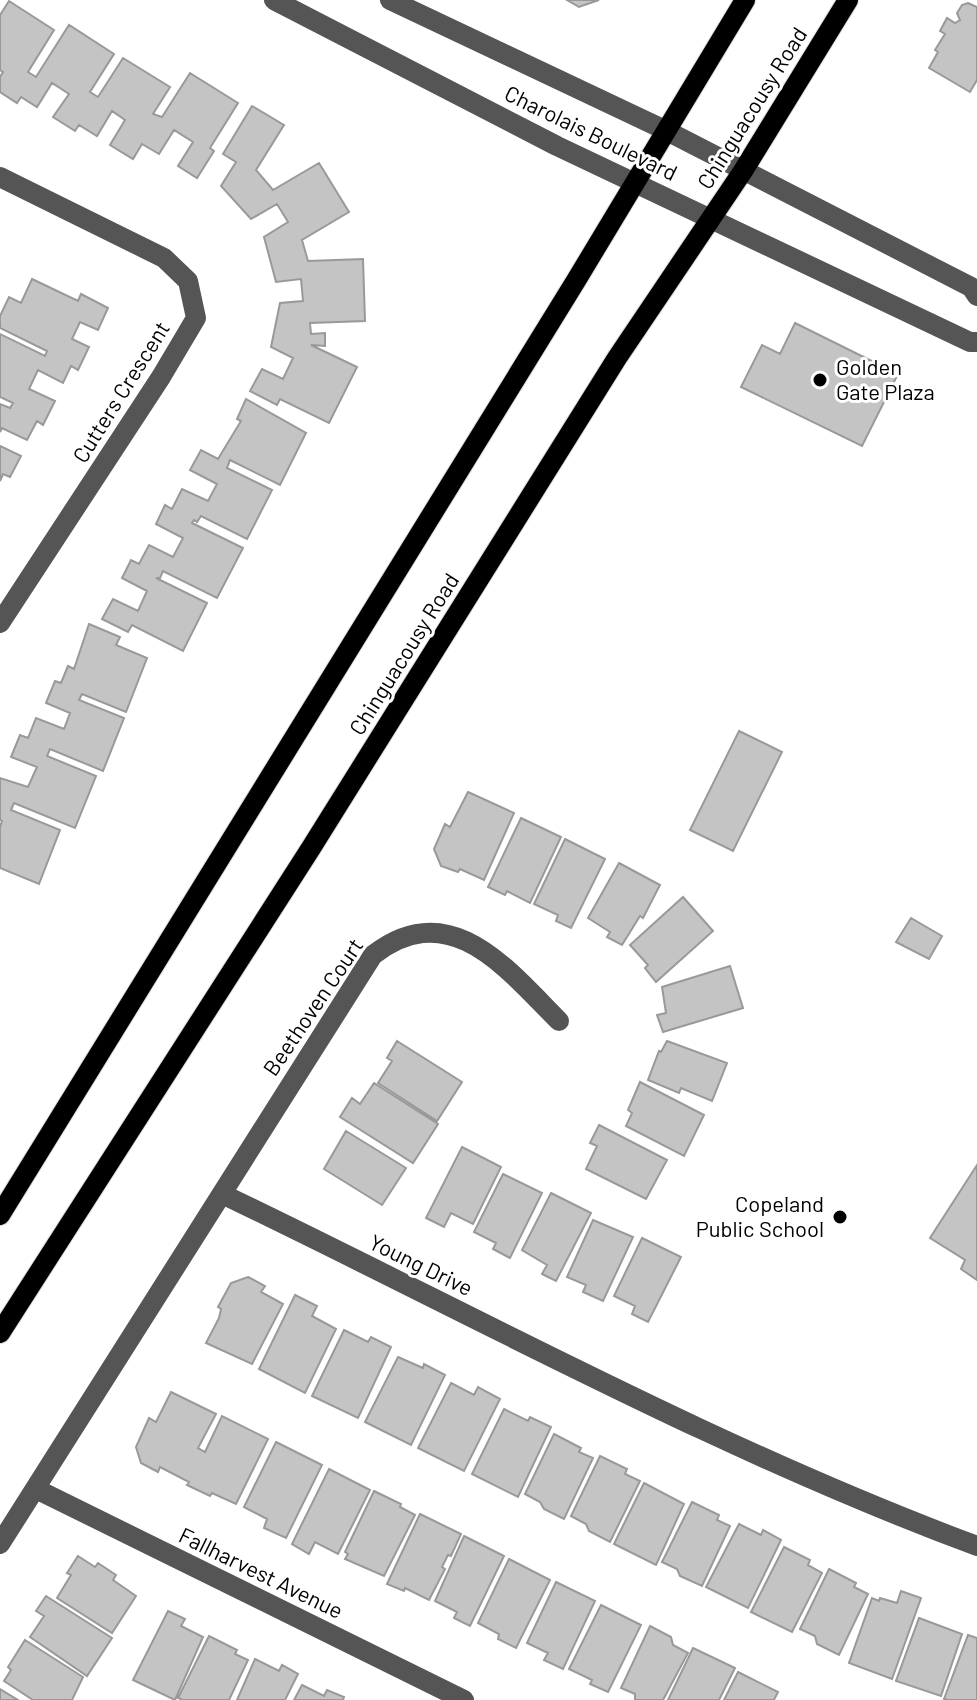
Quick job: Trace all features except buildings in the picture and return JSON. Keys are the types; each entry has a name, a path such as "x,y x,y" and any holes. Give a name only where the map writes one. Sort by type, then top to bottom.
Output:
{"main road":[{"path":"0,1215 636,183 745,0"},
{"name":"Chinguacousy Road","path":"0,1333 311,848 617,358 743,171 848,0"}],"street":[{"name":"Charolais Boulevard","path":"274,0 557,146 970,342 977,342"},
{"name":"Charolais Boulevard","path":"390,0 667,131 971,287 977,296"},
{"name":"Cutters Crescent","path":"0,177 164,258 188,281 196,318 161,377 0,623"},
{"name":"Beethoven Court","path":"222,1194 373,955 389,943 406,935 435,931 460,938 497,958 559,1021"},
{"path":"0,1544 222,1194"},
{"name":"Young Drive","path":"222,1194 644,1402 819,1481 977,1546"},
{"name":"Fallharvest Avenue","path":"36,1489 464,1700"}],"place":[{"name":"Golden Gate Plaza","path":"820,380"},
{"name":"Copeland Public School","path":"840,1217"}]}
